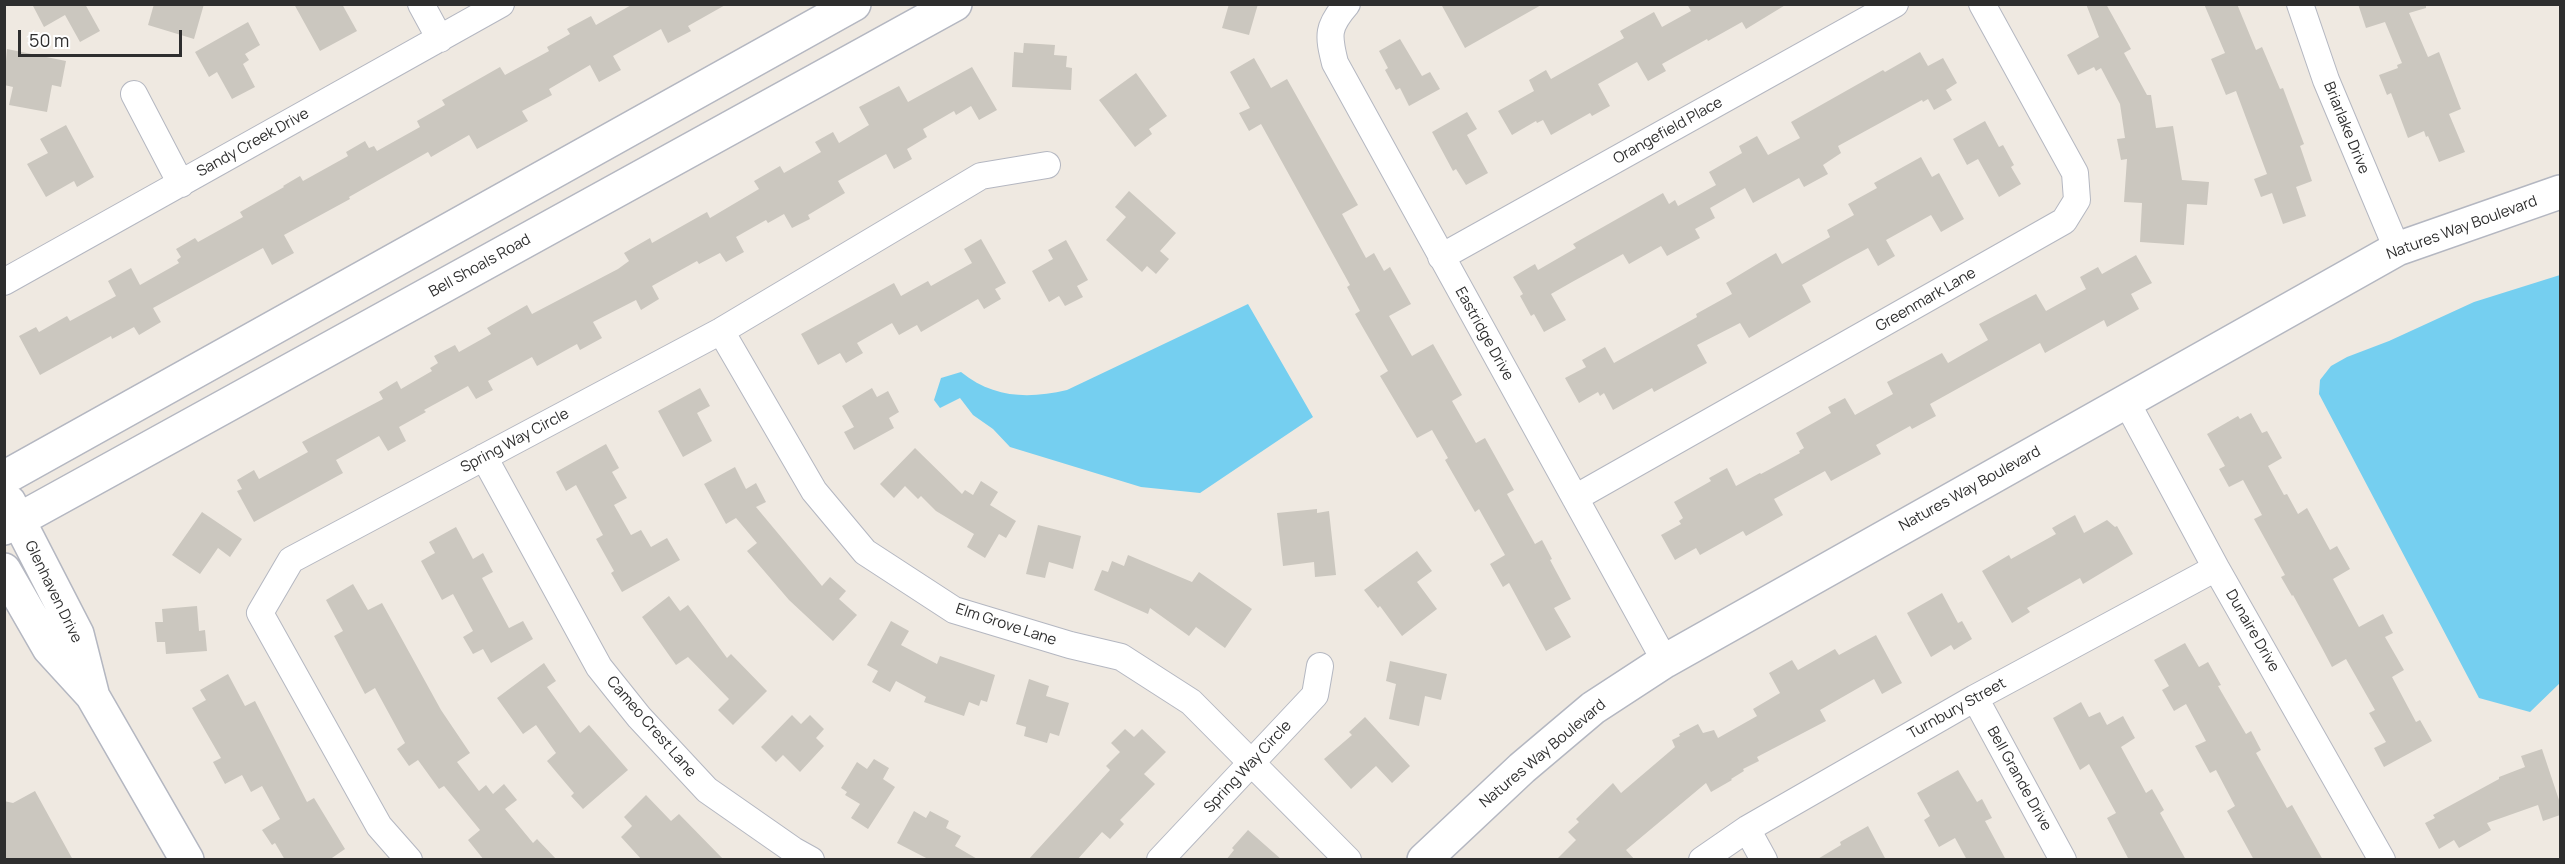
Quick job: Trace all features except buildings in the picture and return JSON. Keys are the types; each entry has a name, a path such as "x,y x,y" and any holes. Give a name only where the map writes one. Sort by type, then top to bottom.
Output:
{"main road":[{"path":"4,478 854,4"},
{"name":"Bell Shoals Road","path":"9,514 955,4"},
{"name":"Natures Way Boulevard","path":"1424,860 1522,768 1593,708 1665,661 2397,249 2560,192"},
{"name":"Glenhaven Drive","path":"9,514 77,634 92,695"},
{"name":"Glenhaven Drive","path":"4,570 48,648 92,695 187,860"}],"street":[{"path":"421,4 440,39"},
{"name":"Sandy Creek Drive","path":"4,282 501,4"},
{"name":"Eastridge Drive","path":"1347,4 1333,20 1329,38 1335,63 1665,661"},
{"name":"Orangefield Place","path":"1441,257 1895,4"},
{"name":"Greenmark Lane","path":"1575,498 2064,221 2077,200 2075,173 1982,4"},
{"name":"Briarlake Drive","path":"2300,4 2326,80 2397,249"},
{"path":"134,94 181,184"},
{"name":"Spring Way Circle","path":"409,860 379,825 260,613 291,560 722,331 981,176 1047,165"},
{"name":"Elm Grove Lane","path":"722,331 814,491 865,552 954,610 1070,645 1121,657 1191,702 1348,860"},
{"name":"Dunaire Drive","path":"2126,400 2216,568 2382,860"},
{"name":"Cameo Crest Lane","path":"484,458 599,667 639,717 707,790 811,860"},
{"name":"Turnbury Street","path":"1702,860 1747,830 1975,698 2216,568"},
{"name":"Spring Way Circle","path":"1160,860 1315,695 1320,666"},
{"name":"Bell Grande Drive","path":"1975,698 2063,860"},
{"path":"1747,830 1764,860"}],"water":[{"path":"2560,275 2560,683 2530,712 2479,698 2319,394 2320,380 2331,366 2347,357 2389,341 2474,302"},
{"path":"1248,304 1313,417 1200,493 1141,487 1010,447 993,429 973,415 960,398 940,408 934,400 941,378 961,372 986,387 1011,394 1038,395 1067,390"}]}
